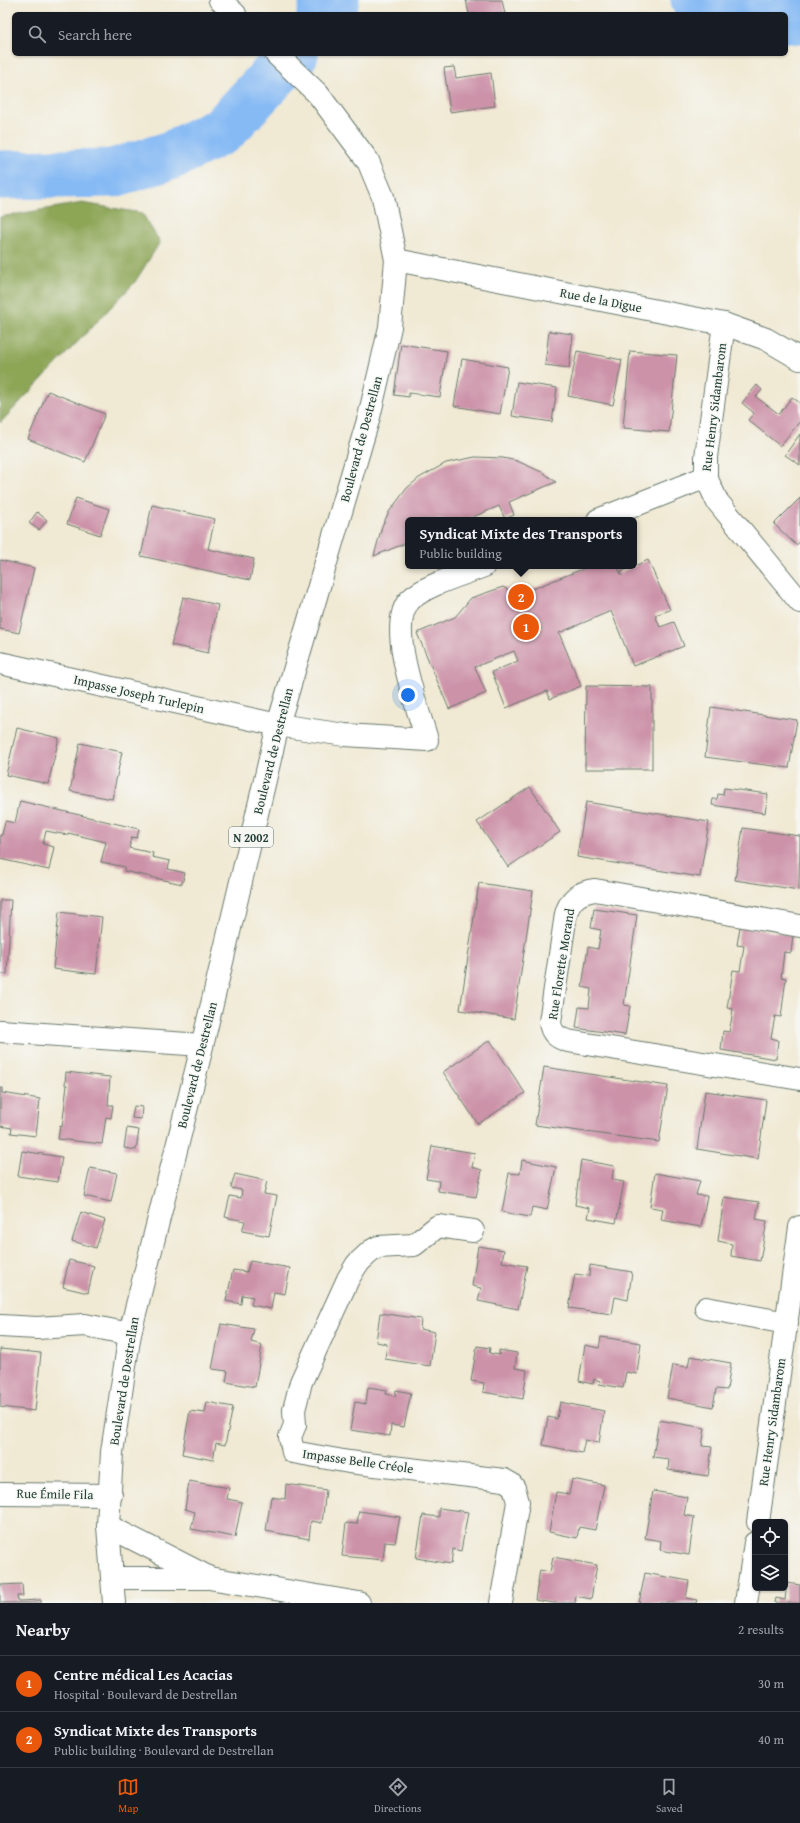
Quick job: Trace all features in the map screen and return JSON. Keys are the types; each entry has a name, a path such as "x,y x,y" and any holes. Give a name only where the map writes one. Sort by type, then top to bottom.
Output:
{"street":[{"path":"220,0 233,12"},
{"name":"Boulevard de Destrellan","path":"114,1603 108,1526 111,1495 112,1452 130,1334 202,1045 278,724 369,417 390,327 396,260 383,197 368,161 318,94 278,56"},
{"name":"Rue de la Digue","path":"396,260 724,324 766,339 800,359"},
{"name":"Rue Henry Sidambarom","path":"724,324 706,457 706,477 717,501 800,602"},
{"path":"606,517 706,477"},
{"name":"Impasse Joseph Turlepin","path":"0,663 278,724 345,735 427,740 402,654 400,634 402,615 410,601 429,588 476,569"},
{"name":"Rue Florette Morand","path":"800,926 595,890 581,893 570,903 566,914 550,1022 551,1028 556,1037 568,1041 800,1079"},
{"path":"0,1031 202,1045"},
{"name":"Impasse Belle Créole","path":"473,1231 438,1226 414,1245 378,1247 360,1260 348,1279 302,1382 294,1410 295,1424 290,1437 292,1452 349,1462 504,1480 511,1484 516,1492 518,1508 501,1603"},
{"name":"Rue Henry Sidambarom","path":"758,1519 800,1227"},
{"path":"706,1308 787,1323"},
{"path":"0,1326 37,1328 85,1325 130,1334"},
{"name":"Rue Émile Fila","path":"0,1494 111,1495"},
{"path":"108,1526 209,1578"},
{"path":"746,1603 753,1555"},
{"path":"112,1578 209,1578 359,1603"}],"green space":[{"path":"82,203 142,213 160,242 135,282 0,423 0,217"}],"building":[{"path":"466,0 502,0 505,12 469,12"},
{"path":"454,67 456,78 491,73 495,106 450,112 444,68"},
{"path":"549,331 573,334 569,368 545,365"},
{"path":"401,344 447,351 440,397 409,393 409,397 394,395"},
{"path":"577,351 622,360 613,405 568,396"},
{"path":"630,351 677,355 669,432 623,428"},
{"path":"462,359 508,367 500,414 454,406"},
{"path":"517,382 557,388 552,422 512,416"},
{"path":"757,385 762,390 756,397 779,414 792,397 800,403 800,421 780,446 748,420 754,413 742,403"},
{"path":"48,391 105,414 85,462 28,439"},
{"path":"800,434 800,465 785,455"},
{"path":"475,457 503,458 517,461 544,473 556,482 509,502 514,515 510,517 504,517 499,506 473,517 405,517 405,543 374,556 382,526 389,512 407,488 419,478 446,463"},
{"path":"76,498 109,509 100,535 67,524"},
{"path":"800,498 800,542 796,545 774,524"},
{"path":"152,505 215,519 208,549 254,559 250,580 141,556"},
{"path":"37,512 47,520 39,530 29,523"},
{"path":"0,560 34,568 19,633 0,629"},
{"path":"648,560 670,610 655,615 660,627 674,622 684,646 633,666 611,611 559,633 581,686 550,699 547,691 506,708 492,672 518,661 514,651 475,667 486,693 449,709 417,633 455,617 471,598 503,587 517,595 582,569 618,569 622,576 621,572 628,569 637,569 637,565"},
{"path":"183,597 218,605 208,653 171,645"},
{"path":"586,686 652,687 652,769 585,769"},
{"path":"711,707 797,720 789,768 705,757"},
{"path":"17,728 59,738 48,784 6,775"},
{"path":"80,743 122,752 112,799 70,791"},
{"path":"530,787 560,832 508,867 477,822"},
{"path":"724,788 768,794 765,813 712,805 713,799 717,799 718,794 723,795"},
{"path":"20,801 139,829 137,838 132,837 129,848 153,853 152,857 170,861 168,869 185,873 182,884 124,871 125,867 101,862 106,842 68,833 67,835 46,831 43,844 54,847 49,870 0,859 0,835 2,835 5,821 15,823"},
{"path":"586,802 709,822 700,877 577,857"},
{"path":"743,828 800,836 799,890 735,880"},
{"path":"479,883 533,891 514,1019 460,1010"},
{"path":"0,900 11,900 7,974 0,974"},
{"path":"594,909 637,915 624,1005 630,1006 625,1035 576,1028 579,1007 589,1008 591,989 582,987 588,947 598,949 601,930 591,928"},
{"path":"59,912 102,917 96,974 53,969"},
{"path":"740,927 793,935 791,953 784,952 781,977 786,978 781,1017 775,1016 771,1038 778,1040 776,1059 721,1050 723,1031 729,1032 733,1009 727,1008 733,970 740,971 742,959 744,946 737,945"},
{"path":"490,1040 525,1093 478,1124 443,1072"},
{"path":"544,1067 668,1086 659,1142 535,1125"},
{"path":"66,1072 110,1077 108,1105 113,1105 111,1118 106,1117 102,1144 58,1139 60,1126 62,1127 67,1085 65,1085"},
{"path":"0,1088 2,1088 2,1093 40,1099 36,1136 11,1133 12,1128 0,1126"},
{"path":"705,1091 766,1100 758,1159 697,1149"},
{"path":"134,1106 142,1107 141,1119 132,1118"},
{"path":"127,1128 139,1130 136,1150 124,1148"},
{"path":"432,1146 475,1153 472,1167 482,1170 476,1197 438,1191 439,1181 426,1179"},
{"path":"22,1151 62,1157 58,1182 18,1176"},
{"path":"522,1160 556,1167 547,1210 532,1207 530,1217 502,1212 509,1173 520,1174"},
{"path":"581,1160 614,1166 612,1180 624,1182 616,1223 588,1218 590,1208 575,1205"},
{"path":"90,1168 117,1173 111,1202 84,1196"},
{"path":"655,1173 700,1181 696,1195 707,1196 701,1227 661,1220 663,1209 650,1207"},
{"path":"235,1174 267,1181 264,1194 277,1196 269,1236 242,1231 245,1221 225,1217 230,1196 241,1198 242,1190 231,1188"},
{"path":"724,1197 759,1202 756,1219 767,1221 760,1261 731,1256 732,1244 718,1241"},
{"path":"81,1212 105,1220 96,1248 72,1241"},
{"path":"478,1246 504,1250 502,1262 527,1266 518,1309 478,1301 481,1288 472,1286"},
{"path":"69,1260 94,1266 88,1293 63,1287"},
{"path":"250,1261 290,1268 285,1294 274,1292 271,1309 251,1305 253,1297 242,1295 241,1304 226,1301 233,1270 247,1272"},
{"path":"590,1265 632,1272 628,1300 615,1297 612,1314 569,1308 575,1274 589,1276"},
{"path":"380,1313 421,1319 420,1329 435,1332 430,1366 385,1359 387,1344 376,1342"},
{"path":"221,1324 254,1329 251,1342 262,1345 255,1387 226,1382 228,1371 212,1369"},
{"path":"601,1337 641,1343 637,1374 626,1372 623,1388 599,1384 600,1381 594,1379 593,1384 579,1381 585,1345 599,1348"},
{"path":"477,1346 490,1348 489,1353 499,1355 499,1350 517,1353 515,1368 527,1370 523,1399 483,1392 484,1383 471,1381"},
{"path":"0,1349 41,1353 35,1411 0,1407"},
{"path":"690,1356 731,1363 727,1390 716,1389 713,1407 667,1398 673,1365 688,1367"},
{"path":"368,1387 387,1390 386,1394 395,1396 396,1390 411,1393 404,1427 391,1425 390,1436 350,1430 355,1402 366,1404"},
{"path":"207,1402 233,1407 225,1445 216,1443 213,1460 182,1454 190,1411 205,1413"},
{"path":"560,1402 604,1411 599,1443 585,1440 582,1453 543,1445 548,1417 557,1419"},
{"path":"659,1420 705,1428 702,1446 712,1447 708,1476 668,1470 669,1459 653,1457"},
{"path":"572,1479 604,1485 595,1530 579,1527 577,1538 549,1532 556,1492 569,1494"},
{"path":"189,1481 229,1488 227,1499 242,1502 235,1537 191,1529 195,1512 185,1509"},
{"path":"286,1484 326,1490 322,1523 311,1521 309,1539 266,1531 271,1497 285,1499"},
{"path":"653,1491 687,1497 684,1515 694,1517 689,1555 660,1550 661,1541 645,1538"},
{"path":"439,1508 468,1512 461,1551 453,1549 451,1564 416,1558 423,1515 439,1517"},
{"path":"359,1511 400,1517 395,1543 385,1542 383,1560 342,1556 346,1523 357,1524"},
{"path":"553,1557 597,1565 591,1599 576,1596 575,1603 553,1603 535,1600 540,1570 550,1572"},
{"path":"645,1573 689,1581 686,1598 697,1600 696,1603 639,1603"},
{"path":"788,1583 800,1585 800,1603 775,1603 776,1598 785,1600 786,1591 788,1591"},
{"path":"22,1584 23,1596 17,1596 18,1601 41,1600 41,1603 0,1603 0,1585"}],"waterway":[{"path":"322,12 335,0"},
{"path":"695,0 729,12"},
{"path":"788,18 800,20"},
{"path":"0,175 113,173 172,155 223,130 292,56"}],"place":[{"name":"Syndicat Mixte des Transports","path":"521,597"},
{"name":"Centre médical Les Acacias","path":"526,627"}]}
